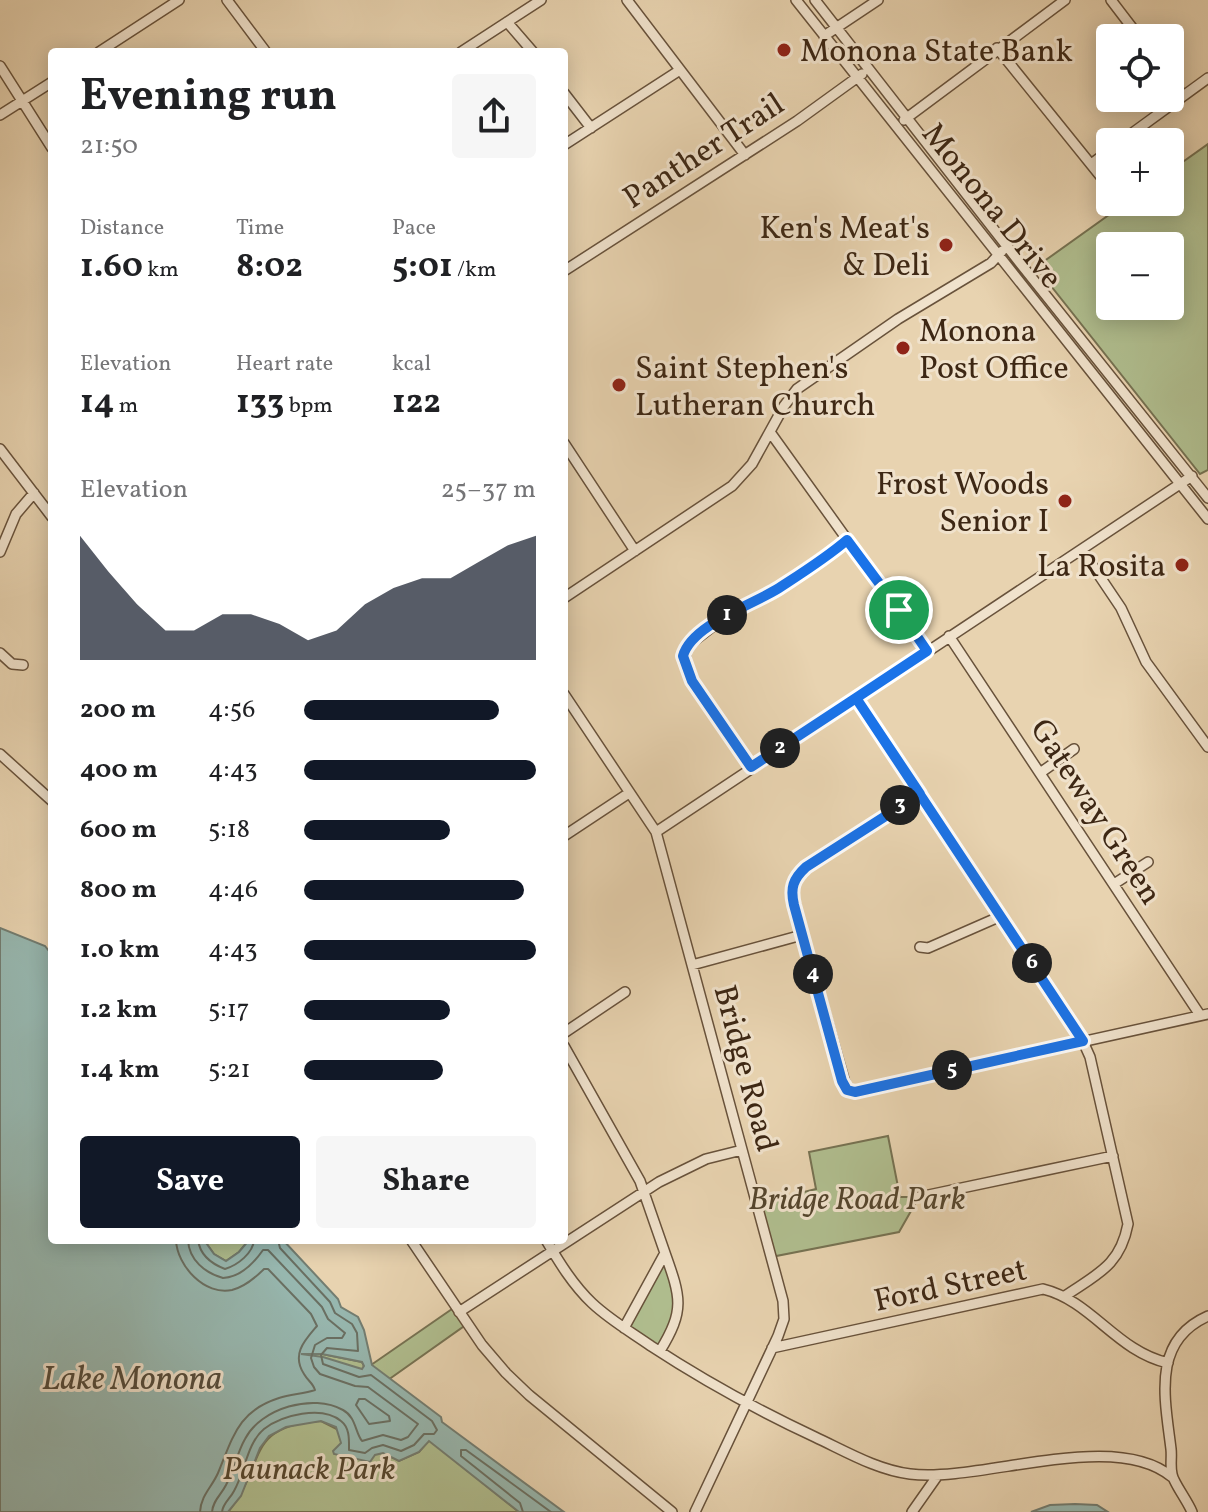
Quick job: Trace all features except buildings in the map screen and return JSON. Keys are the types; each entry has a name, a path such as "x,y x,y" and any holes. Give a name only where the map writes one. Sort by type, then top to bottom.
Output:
{"street":[{"path":"104,48 165,4 179,0"},
{"path":"227,0 263,48"},
{"path":"467,48 541,0"},
{"path":"627,0 745,155"},
{"name":"Monona Drive","path":"796,0 1208,519"},
{"name":"Monona Drive","path":"815,0 1208,498"},
{"path":"824,36 878,0"},
{"path":"896,125 1065,0"},
{"path":"1111,0 1129,24"},
{"path":"507,22 530,48"},
{"path":"997,48 1096,170"},
{"path":"0,66 48,142"},
{"name":"Panther Trail","path":"568,265 745,155 868,69"},
{"path":"568,142 680,70"},
{"path":"1184,95 1208,78"},
{"path":"0,115 48,85"},
{"path":"568,98 591,128"},
{"path":"1139,128 1161,112"},
{"path":"1091,164 1096,160"},
{"path":"568,595 732,486 752,464 797,389 1008,246"},
{"path":"770,432 927,651"},
{"path":"0,449 48,512"},
{"path":"568,449 635,551"},
{"path":"656,832 1192,476"},
{"path":"0,552 16,514 34,493"},
{"path":"751,767 692,681 685,664 686,647 735,609 776,590 847,540"},
{"path":"1082,550 1121,608 1146,662 1208,747"},
{"name":"Gateway Green","path":"949,636 1204,1015"},
{"path":"0,653 12,664 23,665"},
{"path":"856,698 1083,1041 1099,1087 1128,1224 1113,1263 1065,1296"},
{"name":"Bridge Road","path":"568,700 656,832 783,1301 784,1319 772,1348 695,1512"},
{"path":"1040,773 1074,749"},
{"path":"0,754 48,796"},
{"path":"568,833 629,793"},
{"path":"920,794 819,859 795,878 791,892 847,1090 1204,1015"},
{"path":"1114,884 1148,862"},
{"path":"920,947 928,948 1001,916"},
{"path":"692,965 802,935"},
{"path":"568,1030 625,992"},
{"path":"568,1053 644,1190 665,1253 680,1305 675,1324 660,1351"},
{"path":"568,1240 644,1190 706,1159 742,1150"},
{"path":"919,1197 1113,1156"},
{"path":"414,1244 482,1345 529,1395 672,1512"},
{"path":"548,1244 586,1297 624,1328 745,1404 862,1459 905,1473 938,1475 967,1474 1018,1464 1095,1456 1144,1463 1172,1477 1187,1497 1192,1512"},
{"path":"459,1312 563,1244"},
{"path":"624,1328 665,1253"},
{"name":"Ford Street","path":"772,1348 1043,1289 1065,1296 1139,1354 1168,1363"},
{"path":"1172,1477 1163,1379 1180,1336 1194,1323 1208,1316"},
{"path":"912,1512 938,1475"}],"green space":[{"path":"1208,144 1208,470 1200,474 1036,267 1107,216 1184,216 1184,161"},
{"name":"Bridge Road Park","path":"888,1136 900,1197 919,1197 899,1232 771,1257 756,1204 816,1189 809,1152"},
{"path":"207,1244 246,1244 226,1261 214,1254"},
{"path":"665,1253 680,1305 660,1351 624,1328"},
{"path":"452,1309 467,1324 388,1380 371,1365"},
{"path":"288,1353 322,1354 362,1362 364,1366 362,1370"},
{"name":"Paunack Park","path":"321,1421 399,1461 419,1452 429,1440 519,1512 228,1512 268,1440 296,1424"}],"water":[{"name":"Lake Monona","path":"0,928 48,950 48,1244 207,1244 214,1254 226,1261 246,1244 287,1244 338,1299 341,1307 358,1317 372,1365 441,1417 442,1422 564,1512 519,1512 429,1441 419,1452 399,1461 383,1453 375,1455 370,1462 334,1454 333,1451 341,1443 336,1427 321,1421 286,1427 269,1436 260,1448 241,1496 228,1512 0,1512","holes":["301,1354 322,1354 362,1362 362,1369"]},
{"path":"1050,1505 1097,1505 1108,1512 1031,1512"}],"place":[{"name":"Monona State Bank","path":"784,50"},
{"name":"Ken's Meat's & Deli","path":"946,245"},
{"name":"Monona Post Office","path":"903,348"},
{"name":"Saint Stephen's Lutheran Church","path":"619,385"},
{"name":"Frost Woods Senior I","path":"1065,501"},
{"name":"La Rosita","path":"1182,565"}],"route":[{"path":"899,610 847,540 776,590 735,609 691,641 683,656 692,681 751,767 856,698 920,794 806,867 792,884 794,905 842,1081 847,1090 855,1092 1083,1041 966,861 856,698 927,651 899,610"}]}
